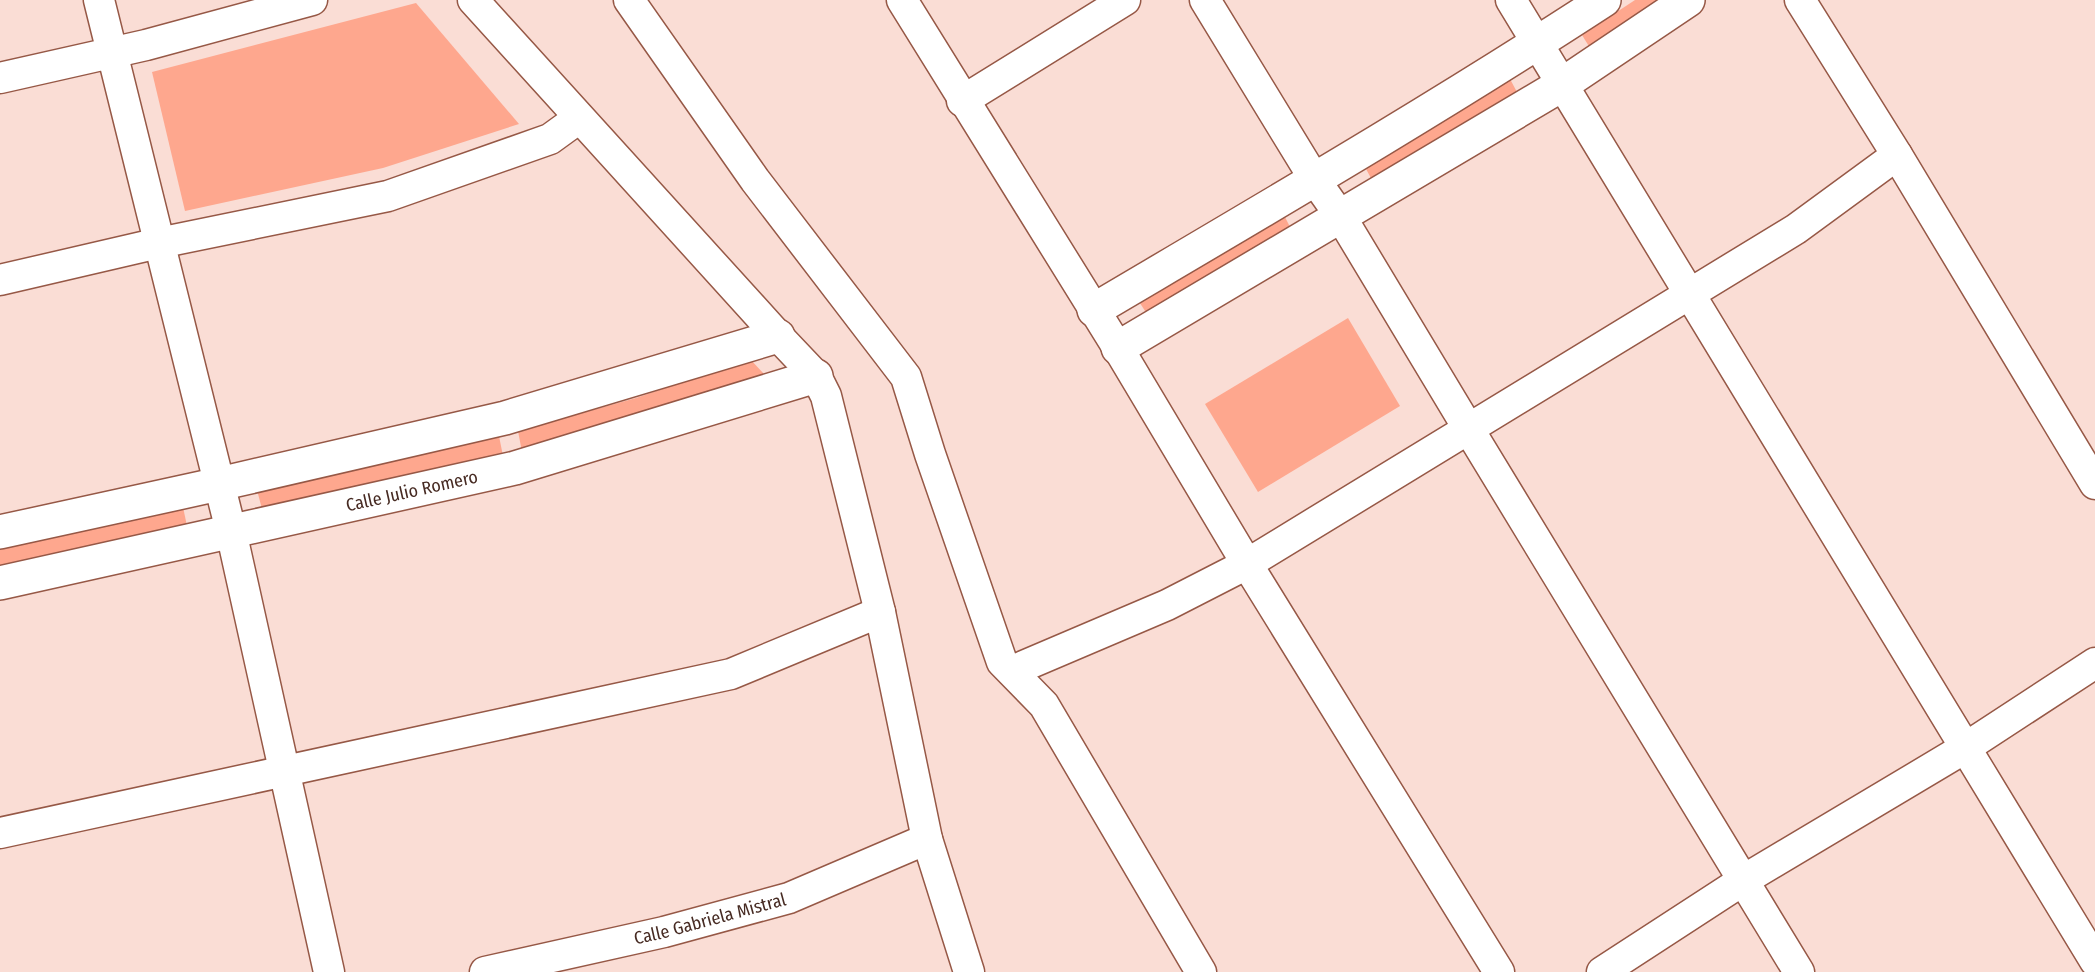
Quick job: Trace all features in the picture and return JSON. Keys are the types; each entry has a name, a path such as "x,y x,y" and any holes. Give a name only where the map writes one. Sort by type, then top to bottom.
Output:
{"street":[{"path":"99,0 231,531 329,972"},
{"path":"0,78 146,45 312,0"},
{"path":"473,0 816,376 829,406 880,612 927,839 969,972"},
{"path":"629,0 754,180 906,377 930,454 1002,662 1044,705 1201,972"},
{"path":"902,0 1118,348 1247,564 1499,972"},
{"path":"962,100 1125,0"},
{"path":"1205,0 1315,180 1341,217 1798,972"},
{"path":"1511,0 2095,960"},
{"path":"1094,310 1315,180 1604,0"},
{"path":"1118,348 1563,84 1688,0"},
{"path":"1800,0 1897,155 2095,484"},
{"path":"0,280 159,243 388,196 550,139 579,118"},
{"path":"1012,672 1167,605 1247,564 1796,229 1897,155"},
{"path":"0,532 505,418 778,336"},
{"name":"Calle Julio Romero","path":"0,583 515,468 816,376"},
{"path":"0,833 731,674 880,612"},
{"path":"1602,972 1742,880 1965,748 2095,663"},
{"name":"Calle Gabriela Mistral","path":"485,972 664,932 789,898 927,839"}],"shaded area":[{"path":"1635,0 1662,0 1590,48 1582,35"},
{"path":"416,3 519,124 383,168 185,211 152,72"},
{"path":"1510,79 1518,94 1373,182 1365,167"},
{"path":"1285,217 1292,231 1147,314 1138,300"},
{"path":"1348,318 1400,406 1258,492 1205,404"},
{"path":"750,359 766,376 522,452 518,431 636,398"},
{"path":"499,436 503,456 262,509 257,490 382,464"},
{"path":"183,507 187,526 0,567 0,547"}]}
